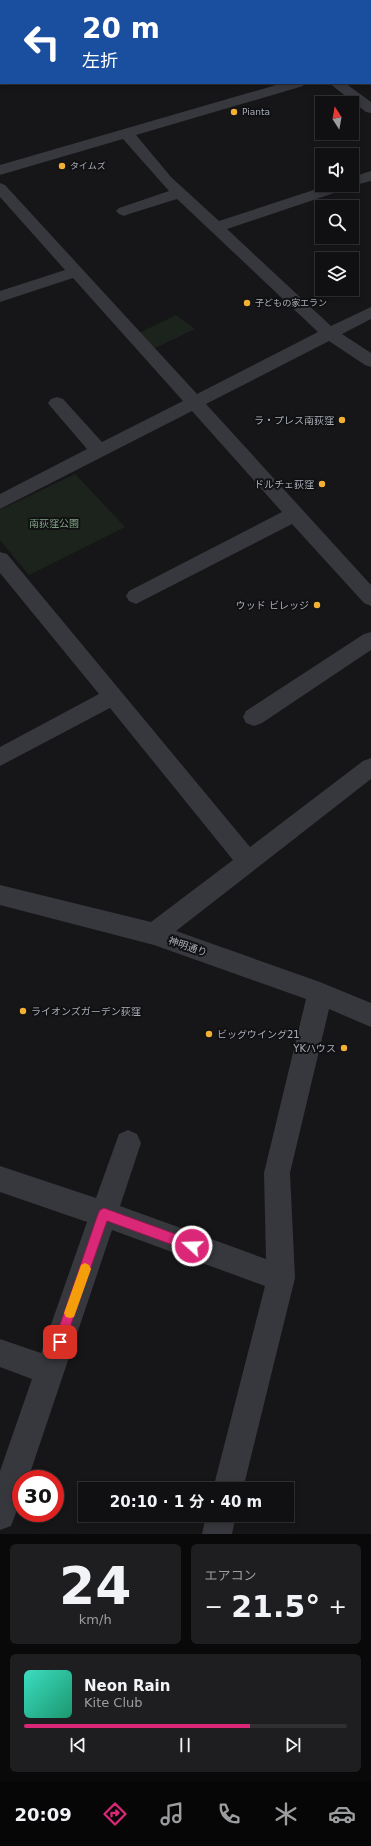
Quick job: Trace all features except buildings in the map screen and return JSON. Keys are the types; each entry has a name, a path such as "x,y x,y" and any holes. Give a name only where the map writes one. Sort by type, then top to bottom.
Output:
{"street":[{"path":"0,170 295,84"},
{"path":"337,84 371,109"},
{"path":"126,134 166,180 329,333 371,361"},
{"path":"359,180 371,176"},
{"path":"0,188 371,598"},
{"path":"124,210 179,192"},
{"path":"217,228 323,192"},
{"path":"0,297 76,272"},
{"path":"0,502 371,312"},
{"path":"56,403 105,448"},
{"path":"85,416 105,448"},
{"path":"136,596 295,514"},
{"path":"0,558 248,861"},
{"path":"254,717 371,640"},
{"path":"0,756 113,697"},
{"path":"154,934 371,766"},
{"name":"神明通り","path":"0,895 154,934 320,993 371,1015"},
{"path":"230,1482 281,1278 277,1173 320,993"},
{"path":"0,1515 128,1143"},
{"path":"0,1179 104,1214 281,1278"},
{"path":"0,1353 50,1371"},
{"path":"217,1534 220,1522"}],"green space":[{"path":"176,315 195,329 153,349 139,333"},
{"name":"南荻窪公園","path":"75,474 125,527 29,575 0,540 0,510"}],"slow traffic":[{"path":"70,1313 85,1269"}],"place":[{"name":"Pianta","path":"234,112"},
{"name":"タイムズ","path":"62,166"},
{"name":"子どもの家エラン","path":"247,303"},
{"name":"ラ・プレス南荻窪","path":"342,420"},
{"name":"ドルチェ荻窪","path":"322,484"},
{"name":"ウッド ビレッジ","path":"317,605"},
{"name":"ライオンズガーデン荻窪","path":"23,1011"},
{"name":"ビッグウイング21","path":"209,1034"},
{"name":"YKハウス","path":"344,1048"}],"route":[{"path":"60,1342 104,1214 192,1246"}]}
